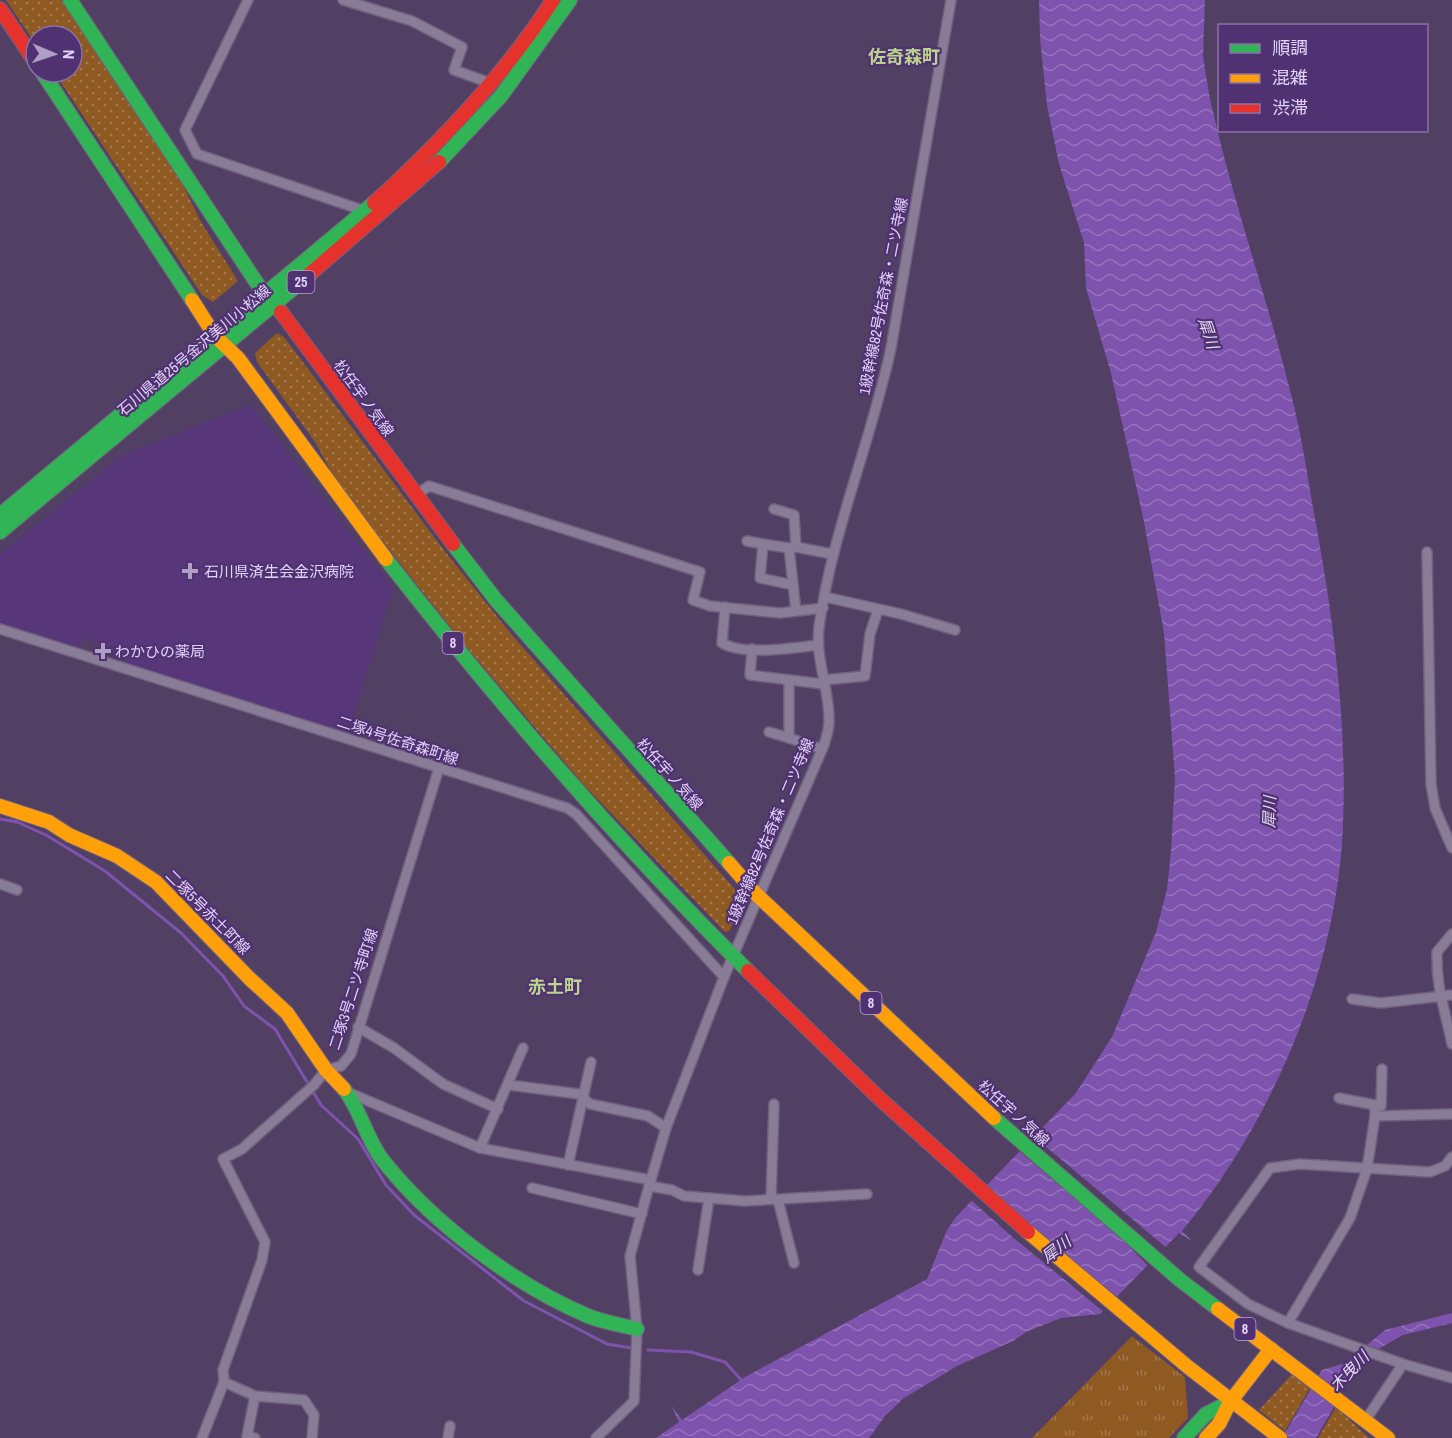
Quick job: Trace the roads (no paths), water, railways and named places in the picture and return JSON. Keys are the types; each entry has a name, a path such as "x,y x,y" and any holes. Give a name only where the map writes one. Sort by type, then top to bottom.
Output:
{"main road":[{"name":"松任宇ノ気線","path":"70,0 264,294 276,305 415,496 496,600 757,895 985,1110 1180,1280 1388,1438"},
{"name":"石川県道25号金沢美川小松線","path":"0,515 365,211 411,170 493,84 525,43 553,0"},
{"name":"石川県道25号金沢美川小松線","path":"0,532 227,347 383,214 455,148 507,88 546,38 570,0"},
{"path":"0,9 24,45"},
{"name":"8","path":"50,84 214,336 227,347 399,577 587,801 733,957 938,1154 1138,1326 1230,1402 1280,1438"},
{"name":"二塚5号赤土町線","path":"0,806 49,822 69,835 117,856 156,882 181,905 249,978 287,1013 326,1070 346,1092 380,1155 410,1191 452,1230 518,1278 589,1316 637,1329"},
{"path":"1206,1438 1219,1424 1230,1402 1271,1349"},
{"path":"1184,1438 1206,1414 1230,1402"}],"street":[{"path":"248,0 185,130 197,154 365,211"},
{"path":"344,0 412,21 462,47 454,70 493,84"},
{"name":"1級幹線82号佐奇森・二ツ寺線","path":"596,1438 634,1401 637,1329 630,1256 666,1128 757,895 822,749 829,723 818,645 832,554 883,386 951,0"},
{"path":"415,496 429,486 700,572 693,600 725,607 780,613 823,608"},
{"path":"774,510 794,515 792,548 796,611"},
{"path":"747,541 832,554"},
{"path":"763,544 760,578 793,585"},
{"path":"1427,552 1431,783 1435,808 1452,848"},
{"path":"825,597 902,614 955,630"},
{"path":"725,607 722,644 728,647 752,649 818,645"},
{"path":"752,649 750,675 789,681 823,682 864,676 870,634 878,610"},
{"name":"二塚4号佐奇森町線","path":"0,629 567,808 576,814 724,977"},
{"path":"789,681 789,738"},
{"path":"769,732 822,749"},
{"name":"二塚3号二ツ寺町線","path":"224,1382 223,1370 262,1260 265,1242 228,1175 223,1159 242,1149 314,1085 326,1070 341,1066 351,1054 439,768"},
{"path":"567,808 587,801"},
{"path":"0,884 17,890"},
{"path":"1452,934 1437,952 1439,998 1452,1044"},
{"path":"1352,999 1381,1004 1452,995"},
{"path":"358,1027 394,1048 443,1084 498,1108"},
{"path":"480,1148 523,1048"},
{"path":"568,1165 591,1062"},
{"path":"1339,1098 1381,1106 1382,1069"},
{"path":"509,1085 579,1094 590,1104 648,1116 666,1128"},
{"path":"346,1092 480,1148 650,1183 684,1196 745,1201 867,1194"},
{"path":"774,1104 775,1199 794,1263"},
{"path":"1288,1323 1350,1218 1367,1169 1375,1105"},
{"path":"1375,1116 1452,1114"},
{"path":"1452,1157 1444,1166 1430,1172 1300,1164 1270,1168 1199,1267 1248,1304 1288,1323 1403,1364 1452,1378"},
{"path":"532,1188 642,1214"},
{"path":"698,1270 709,1198"},
{"path":"1365,1421 1403,1364"},
{"path":"202,1438 224,1382 255,1396 304,1400 314,1415 312,1438"},
{"path":"255,1396 247,1436 255,1438"},
{"path":"448,1438 450,1426"}],"water":[{"name":"犀川","path":"1039,0 1205,0 1203,56 1209,94 1295,411 1324,571 1334,643 1341,716 1344,790 1338,880 1328,935 1313,988 1294,1041 1271,1092 1245,1142 1215,1188 1182,1231 1192,1241 1179,1233 1100,1314 1061,1318 1026,1332 1013,1341 957,1366 904,1398 885,1416 869,1438 656,1438 679,1422 671,1405 682,1420 745,1377 927,1279 947,1230 956,1217 1076,1093 1112,1037 1156,932 1167,889 1175,778 1164,633 1144,522 1111,373 1086,288 1084,243 1059,164 1047,105 1040,39"},
{"name":"木曳川","path":"1452,1313 1452,1323 1403,1335 1366,1356 1340,1385 1334,1407 1316,1438 1282,1438 1322,1370 1345,1363 1385,1330"}],"waterway":[{"path":"0,819 17,822 46,835 105,871 181,933 223,976 244,1006 275,1029 321,1105 358,1139 386,1185 414,1215 524,1301 607,1344 632,1348"},
{"path":"648,1350 691,1352 725,1362 743,1382"}],"place":[{"name":"石川県済生会金沢病院","path":"190,571"},
{"name":"わかひの薬局","path":"103,651"}],"district":[{"name":"佐奇森町","path":"904,56"},
{"name":"赤土町","path":"555,986"}]}
